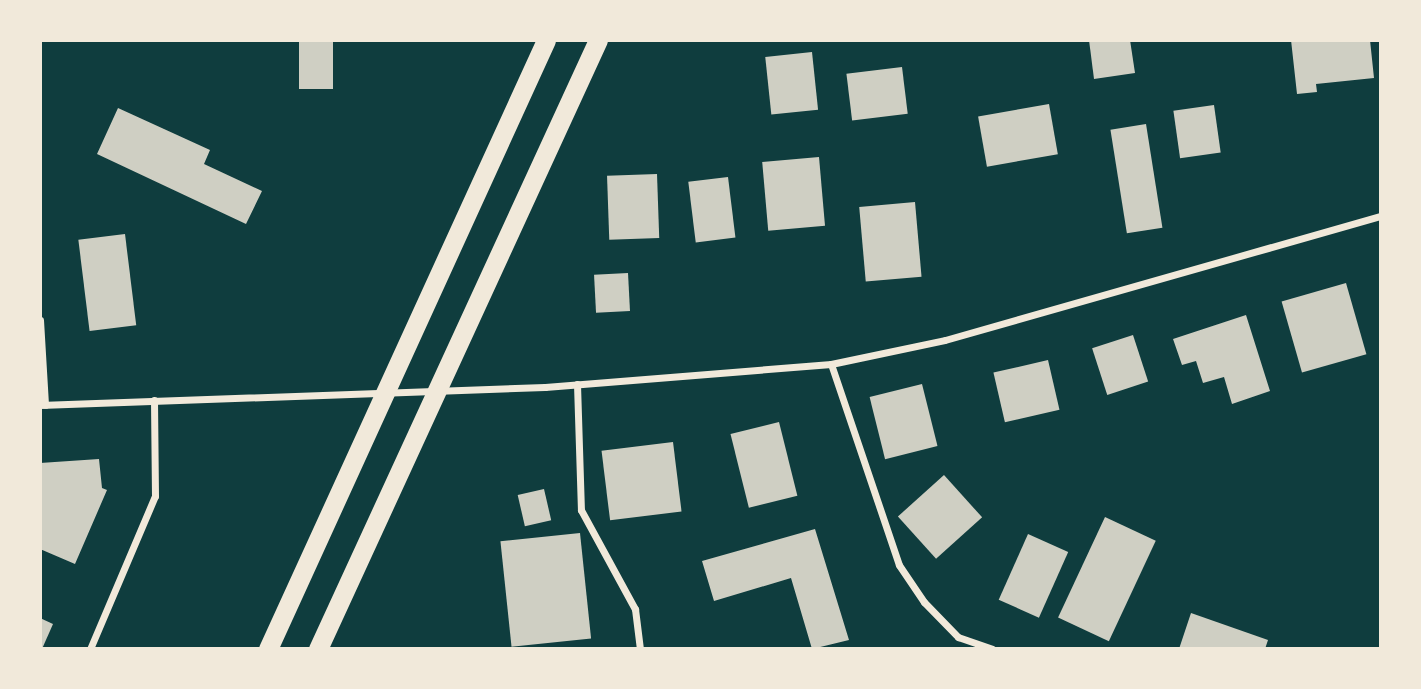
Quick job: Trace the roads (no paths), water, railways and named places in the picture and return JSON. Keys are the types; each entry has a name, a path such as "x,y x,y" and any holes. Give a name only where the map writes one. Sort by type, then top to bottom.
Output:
{"highway":[{"path":"268,649 546,40"},
{"path":"318,649 598,40"}],"street":[{"path":"40,320 43,405 544,387 831,364 945,340 1381,216"},
{"path":"831,364 899,565 924,602 958,637 992,649"},
{"path":"577,384 581,510 635,609 640,649"},
{"path":"90,649 155,496 154,400"}]}
